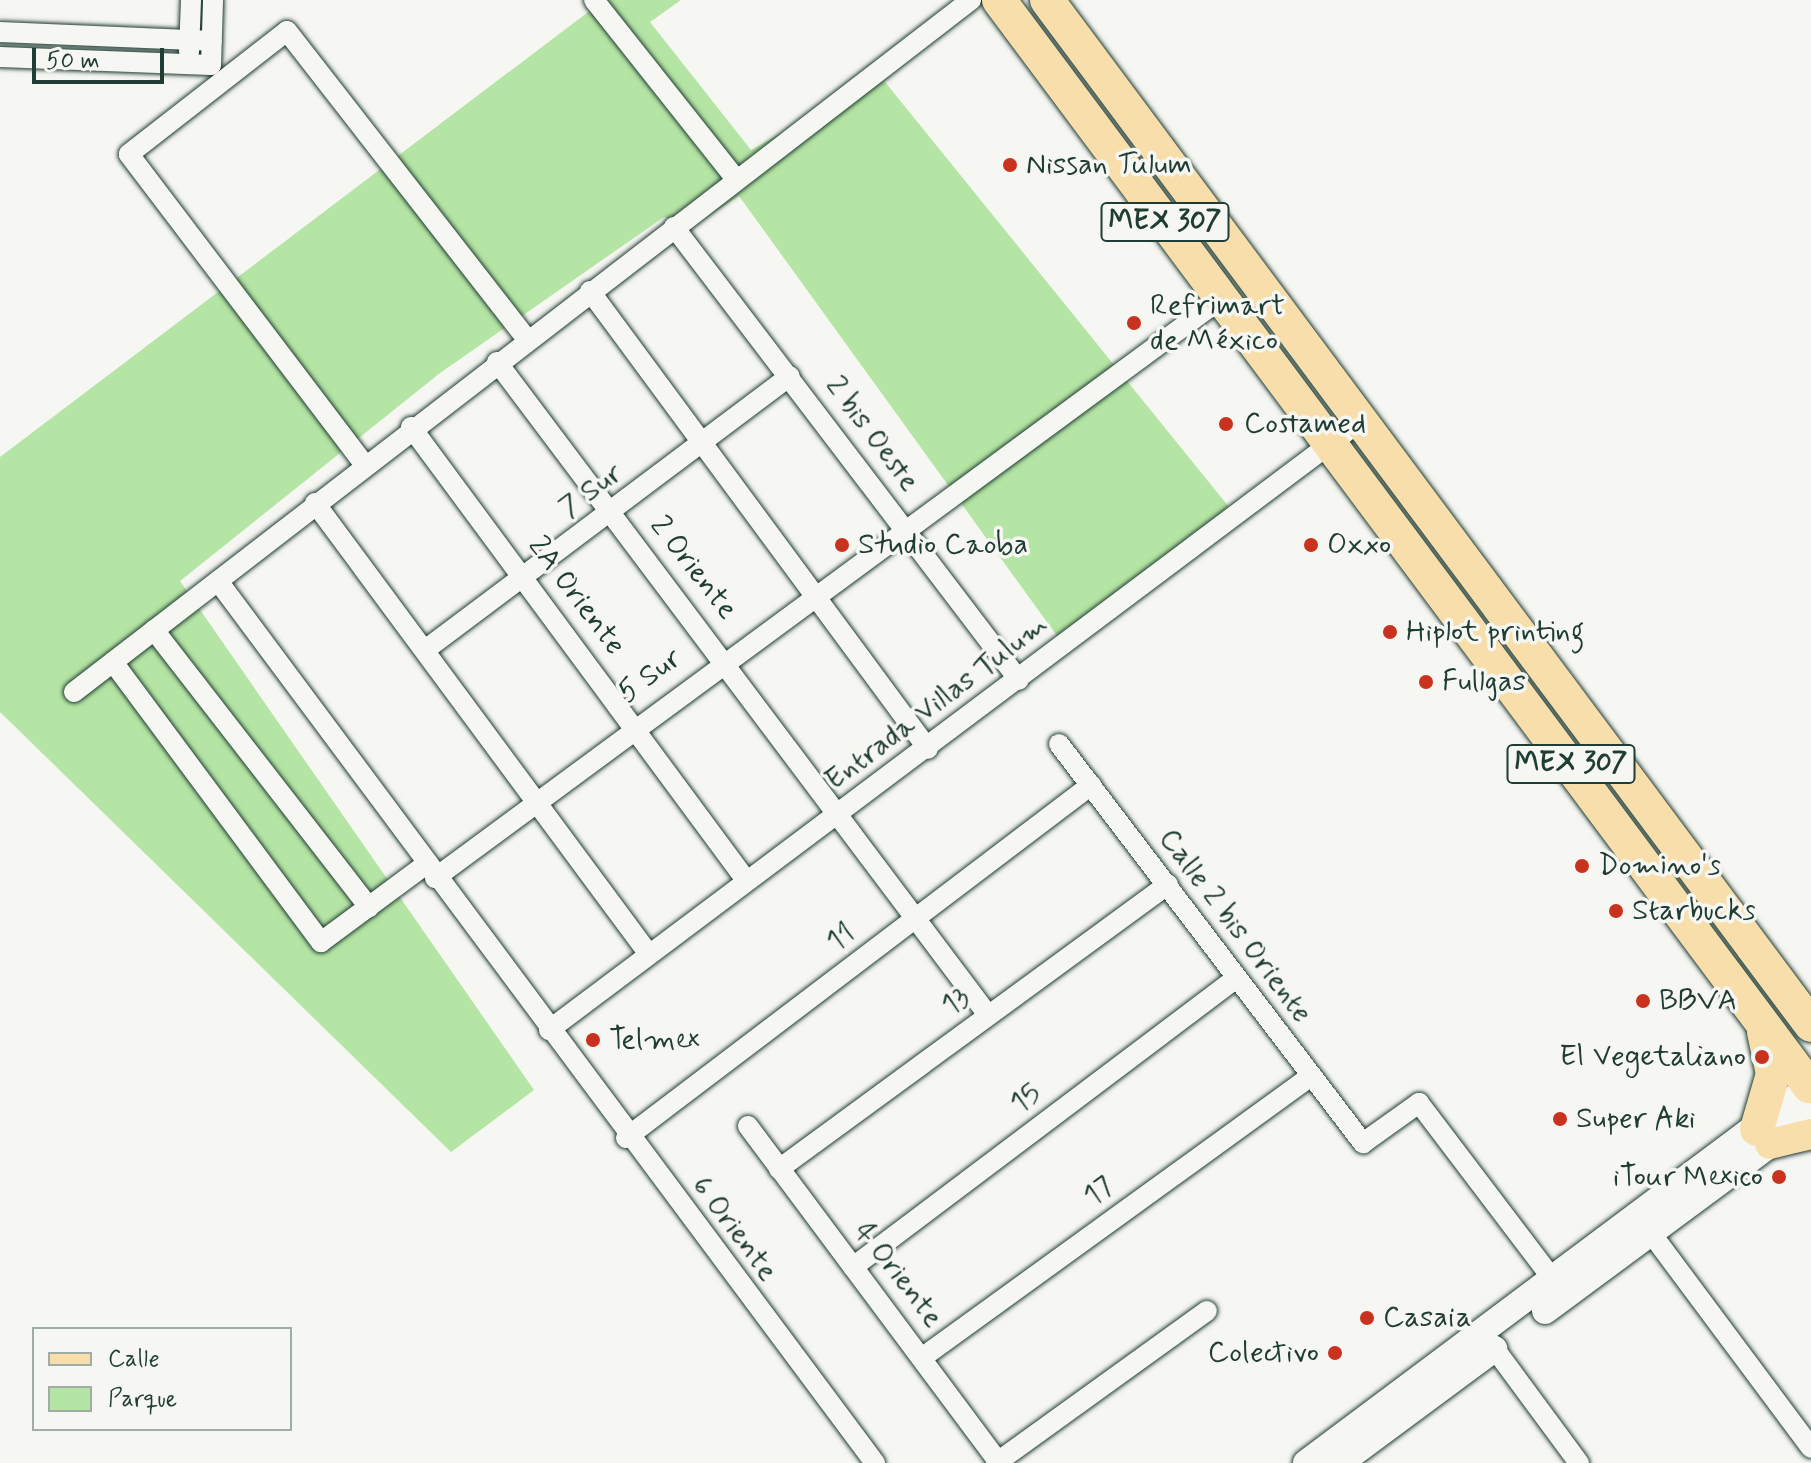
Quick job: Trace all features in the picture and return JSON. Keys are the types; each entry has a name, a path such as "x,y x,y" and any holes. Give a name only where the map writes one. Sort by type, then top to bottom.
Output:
{"highway":[{"name":"MEX 307","path":"999,0 1530,709 1810,1094"},
{"name":"MEX 307","path":"1047,0 1811,1025"},
{"path":"1530,709 1558,688"},
{"path":"1762,1024 1773,1074 1763,1136"}],"main road":[{"path":"1340,1463 1489,1342 1763,1136 1810,1094"},
{"path":"1763,1136 1811,1134"},
{"path":"1306,1463 1489,1342 1555,1282 1645,1226"}],"street":[{"path":"188,64 191,0"},
{"path":"0,57 211,65 213,0"},
{"path":"594,0 736,179"},
{"path":"74,692 411,427 971,0"},
{"path":"364,464 129,154 262,50 287,31 527,339"},
{"path":"0,32 212,41"},
{"name":"2 bis Oeste","path":"674,227 1019,680"},
{"path":"590,291 928,749"},
{"name":"5 Sur","path":"113,662 321,942 369,907 534,802 725,658 1222,298"},
{"name":"2 Oriente","path":"497,362 725,658 988,1015"},
{"name":"7 Sur","path":"425,650 613,514 701,441 790,376"},
{"name":"Entrada Villas Tulum","path":"549,1030 746,880 928,749 1359,422"},
{"name":"2A Oriente","path":"411,427 525,576 746,880"},
{"path":"315,503 648,953"},
{"name":"6 Oriente","path":"218,581 626,1138 875,1463"},
{"path":"154,630 369,907"},
{"name":"Calle 2 bis Oriente","path":"1059,744 1168,884 1235,979 1363,1143 1419,1103 1555,1282"},
{"name":"11","path":"626,1138 1091,785"},
{"name":"13","path":"779,1169 1168,884"},
{"name":"15","path":"853,1267 1235,979"},
{"name":"17","path":"923,1357 1310,1077"},
{"name":"4 Oriente","path":"748,1126 923,1357 997,1462"},
{"path":"1645,1226 1811,1448"},
{"path":"997,1462 1207,1311"},
{"path":"1489,1342 1579,1463"}],"green space":[{"path":"604,0 681,0 650,22 751,150 881,77 1229,507 1060,640 739,196 691,228 664,217 440,373 180,581 534,1090 451,1152 0,712 0,457"}],"place":[{"name":"Nissan Tulum","path":"1010,165"},
{"name":"Refrimart de México","path":"1134,323"},
{"name":"Costamed","path":"1226,424"},
{"name":"Studio Caoba","path":"842,545"},
{"name":"Oxxo","path":"1311,545"},
{"name":"Hiplot printing","path":"1390,632"},
{"name":"Fullgas","path":"1426,682"},
{"name":"Domino's","path":"1582,866"},
{"name":"Starbucks","path":"1616,911"},
{"name":"BBVA","path":"1643,1001"},
{"name":"Telmex","path":"593,1040"},
{"name":"El Vegetaliano","path":"1762,1057"},
{"name":"Super Aki","path":"1560,1119"},
{"name":"iTour Mexico","path":"1779,1177"},
{"name":"Casaia","path":"1367,1318"},
{"name":"Colectivo","path":"1335,1353"}]}
